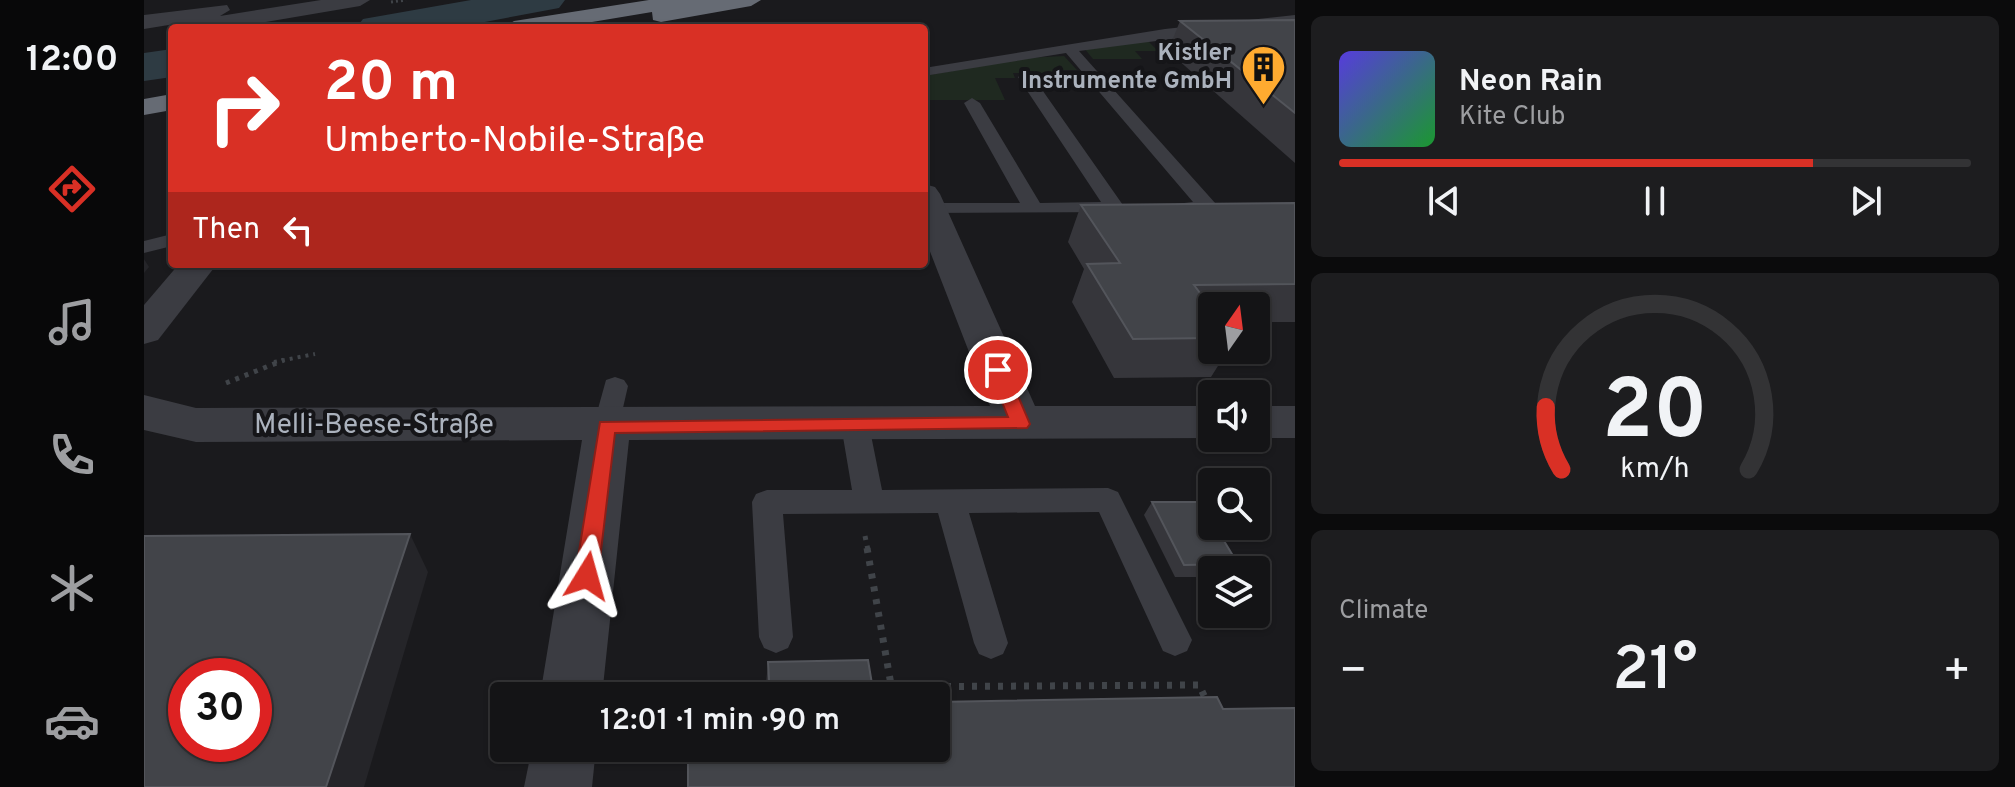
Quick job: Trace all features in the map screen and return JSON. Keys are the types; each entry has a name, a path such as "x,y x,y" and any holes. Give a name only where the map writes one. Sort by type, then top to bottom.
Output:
{"highway":[{"path":"539,24 689,0"},
{"path":"604,24 751,0"},
{"path":"144,94 168,90"},
{"path":"144,107 168,103"}],"street":[{"path":"144,22 289,0"},
{"path":"213,24 360,0"},
{"path":"144,35 168,32"},
{"path":"928,203 1020,424"},
{"path":"144,331 196,268"},
{"path":"573,682 611,406"},
{"name":"Melli-Beese-Straße","path":"144,411 153,416 196,425 611,406 855,425 1198,422"},
{"path":"1270,422 1295,422"},
{"path":"558,787 562,762"}],"lane":[{"path":"928,71 1069,48 1295,19"},
{"path":"1069,48 1209,208 1162,208"},
{"path":"928,201 1033,208 1123,208 1026,77"},
{"path":"972,103 1033,208"},
{"path":"144,247 168,241"},
{"path":"855,425 864,502"},
{"path":"776,637 767,502 1108,500 1175,640"},
{"path":"950,501 991,643"}],"path":[{"path":"864,502 890,682"},
{"path":"950,687 1199,685 1212,714"}],"green space":[{"path":"1146,39 1158,51 1135,51 1142,59 1093,59 1084,48"},
{"path":"1064,56 1077,70 1056,70 1058,74 1013,73 1015,78 995,78 1005,100 928,100 928,75 1025,58"}],"building":[{"path":"1295,20 1295,113 1180,21"},
{"path":"1295,203 1295,284 1194,285 1199,292 1198,338 1133,339 1087,264 1120,263 1081,205"},
{"path":"1152,502 1198,502 1198,540 1223,540 1233,556 1198,556 1198,565 1184,565"},
{"path":"410,534 326,787 144,787 144,536"},
{"path":"868,660 872,682 769,682 768,662"},
{"path":"1217,697 1223,709 1295,708 1295,787 688,787 688,762 950,762 950,702"}],"waterway":[{"path":"402,24 545,0"},
{"path":"144,67 168,64"}],"place":[{"name":"Kistler Instrumente GmbH","path":"1263,107"}],"route":[{"path":"587,576 607,427 1020,424 998,370"}]}
